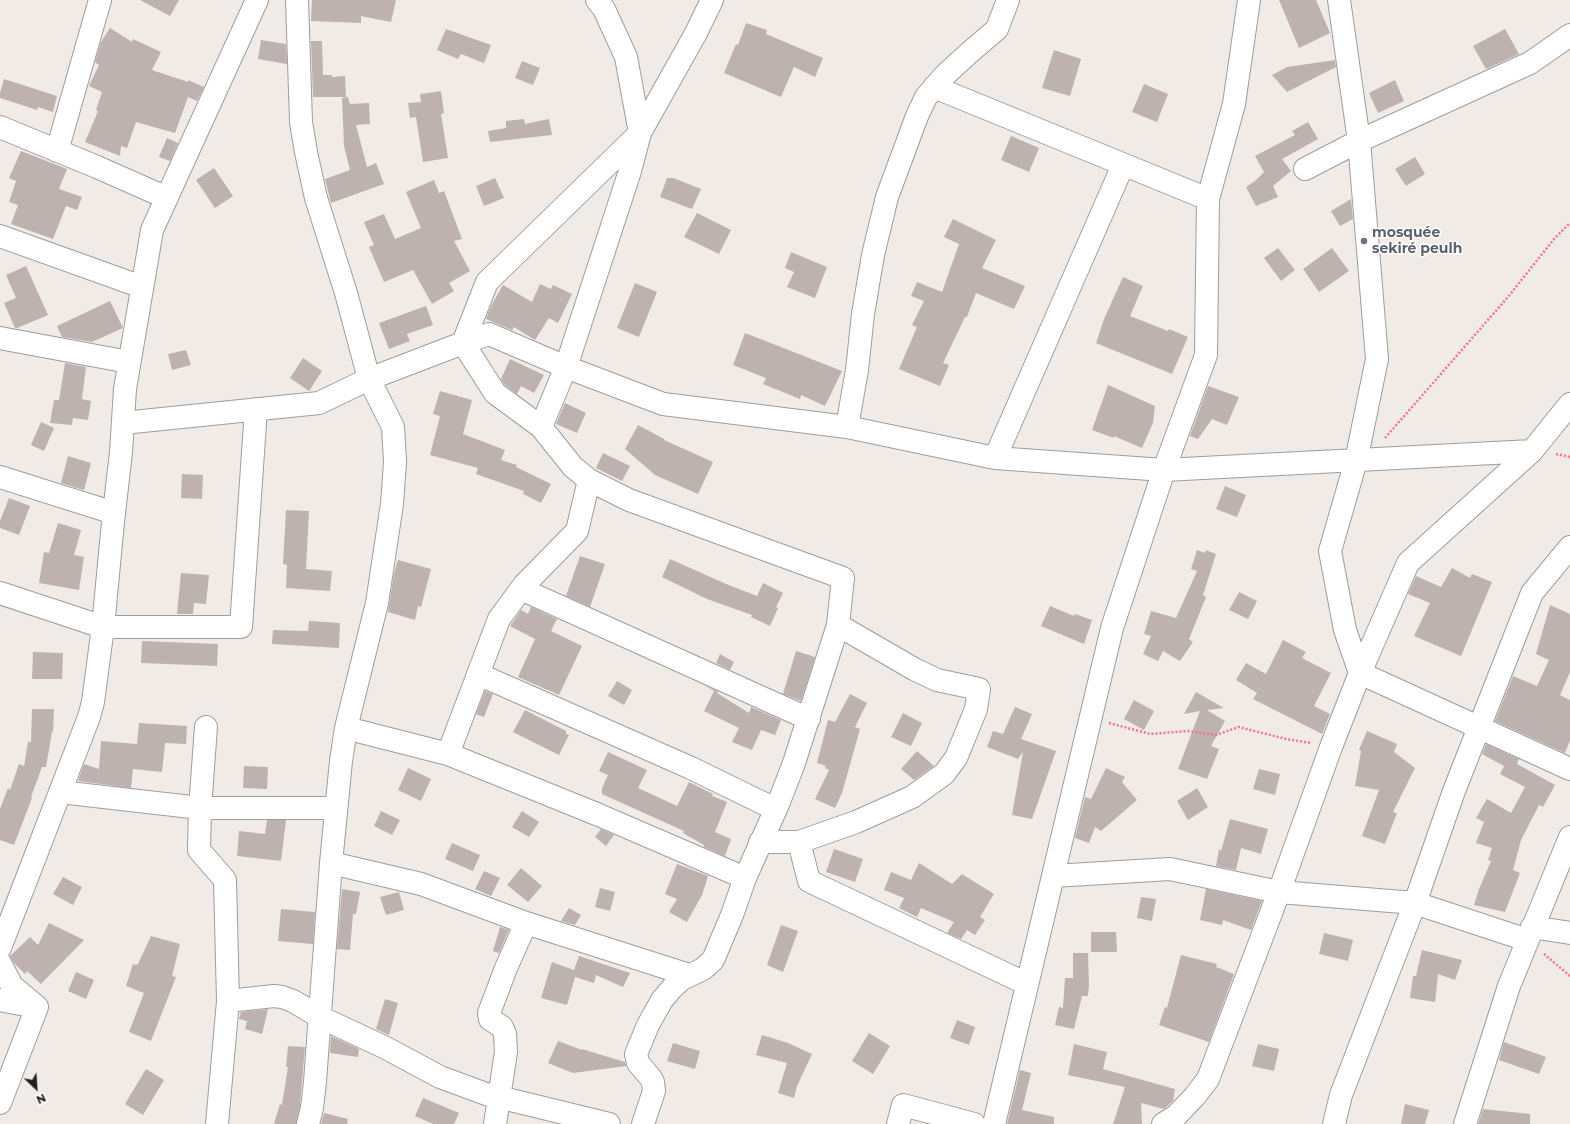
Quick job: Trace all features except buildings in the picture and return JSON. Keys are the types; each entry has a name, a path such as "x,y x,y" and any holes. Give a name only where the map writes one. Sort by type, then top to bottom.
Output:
{"street":[{"path":"57,151 100,0"},
{"path":"0,948 89,717 93,702 103,627 121,452 125,389 152,230 257,0"},
{"path":"297,0 301,122 306,152 316,198 346,293 369,379 393,427 395,462 392,504 372,624 346,728 341,760 330,863 315,1082 312,1108 308,1124"},
{"path":"597,0 604,9 626,57 640,133"},
{"path":"541,427 566,367 630,171 640,133 696,33 712,0"},
{"path":"847,428 857,370 863,314 873,255 887,197 917,116 926,97 934,87 968,53 997,29 1008,0"},
{"path":"994,1124 1112,628 1164,470 1206,355 1208,199 1234,104 1249,0"},
{"path":"1339,0 1358,142 1377,359 1356,461 1330,552 1345,630 1360,673 1570,769"},
{"path":"1305,169 1358,142 1530,64 1570,35"},
{"path":"934,87 1208,199"},
{"path":"0,128 97,167 167,198"},
{"path":"463,343 487,282 640,133"},
{"path":"995,458 1124,165"},
{"path":"0,236 142,287"},
{"path":"123,424 319,403 369,379 489,334 566,367 664,404 847,428 995,458 1164,470 1532,451"},
{"path":"0,338 129,362"},
{"path":"463,343 495,393 541,427 573,467 589,480 629,500 843,578 838,625 809,719 776,809 760,842 713,960 707,967 689,975 673,987 662,1000 648,1025 636,1054 638,1063 653,1082 654,1091 642,1124"},
{"path":"1163,1124 1176,1116 1195,1096 1208,1079 1279,892 1331,747 1360,673 1408,563 1532,451 1570,404"},
{"path":"0,593 103,627 241,627 256,409"},
{"path":"0,477 114,513"},
{"path":"448,754 499,619 522,588 577,531 589,480"},
{"path":"1334,1124 1341,1095 1415,903 1454,791 1532,593 1570,547"},
{"path":"522,588 809,719"},
{"path":"760,842 799,842 856,822 912,797 944,774 956,758 976,709 979,689 937,680 914,669 838,625"},
{"path":"478,674 691,768 776,809"},
{"path":"206,727 200,808 199,850 224,880 228,1001 217,1124"},
{"path":"346,728 448,754 600,815 745,878"},
{"path":"60,792 200,808 336,808"},
{"path":"1466,1124 1500,1010 1570,837"},
{"path":"799,842 809,881 1027,984"},
{"path":"330,863 421,884 526,923 689,975"},
{"path":"1053,876 1170,868 1279,892 1415,903 1530,934 1570,933"},
{"path":"496,1124 506,1052 505,1034 502,1027 490,1019 489,1013 506,968 526,923"},
{"path":"0,963 12,986 37,1007"},
{"path":"228,1001 274,996 293,1001 320,1017 386,1048 440,1077 500,1097 610,1124"},
{"path":"0,1000 37,1007"},
{"path":"0,1102 37,1007"},
{"path":"898,1124 903,1105 974,1124"}],"path":[{"path":"1380,443 1508,297 1554,239 1570,223"},
{"path":"1091,718 1150,734 1188,731 1216,735 1239,727 1286,739 1331,747"},
{"path":"1530,934 1570,976"}],"place":[{"name":"mosquée sekiré peulh","path":"1364,241"}]}
